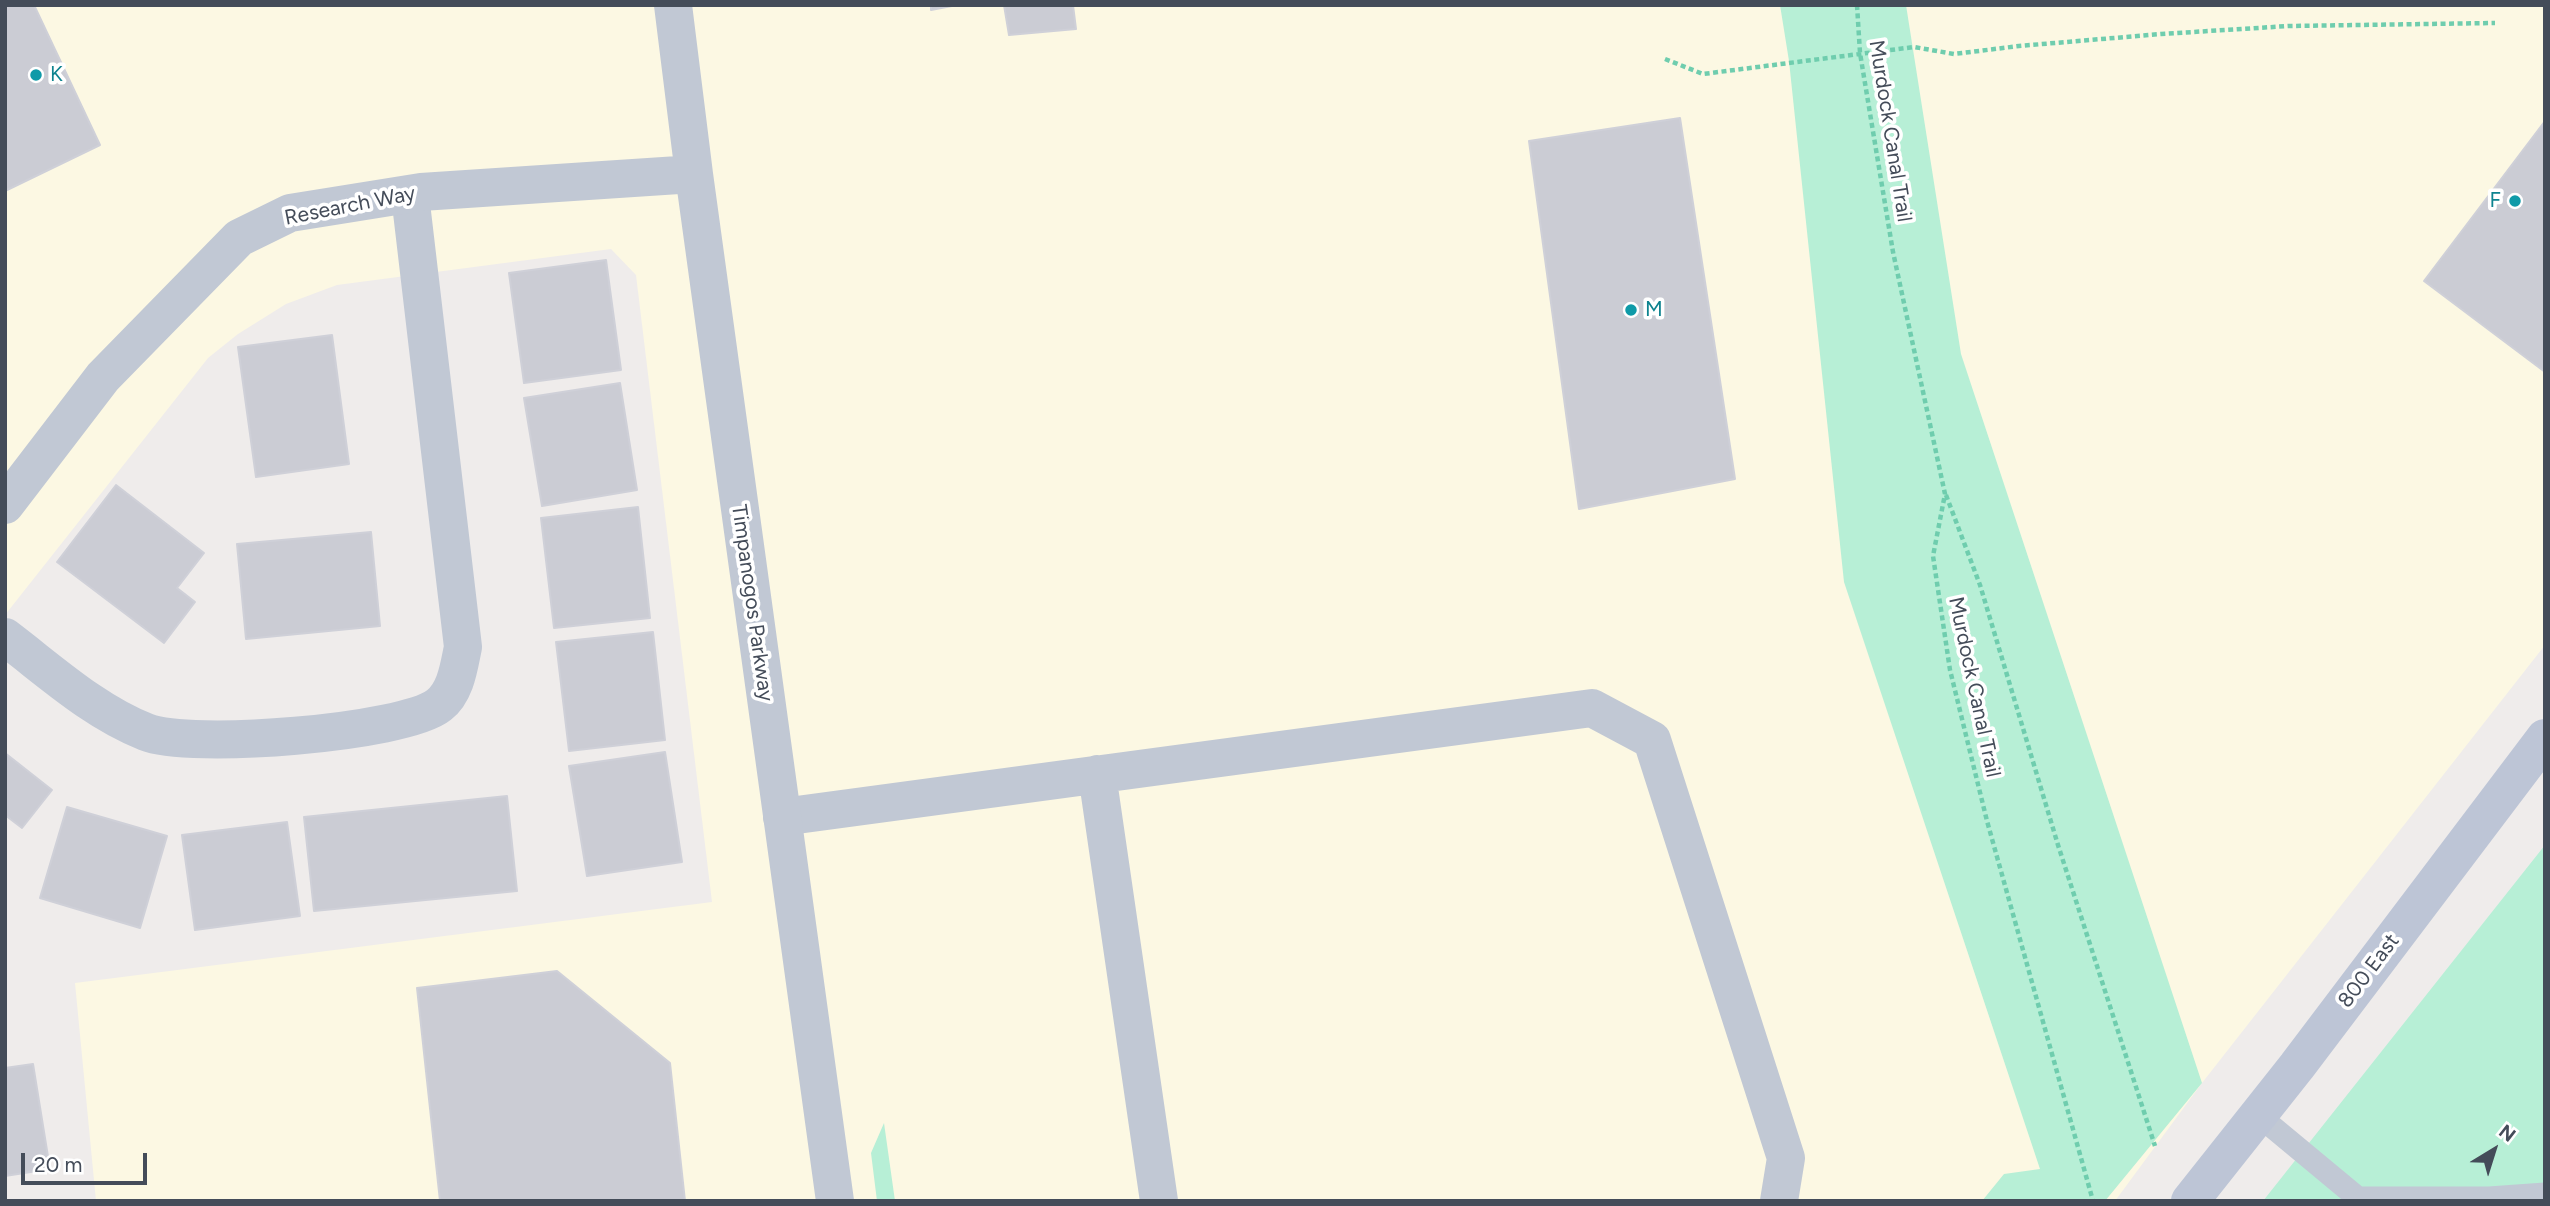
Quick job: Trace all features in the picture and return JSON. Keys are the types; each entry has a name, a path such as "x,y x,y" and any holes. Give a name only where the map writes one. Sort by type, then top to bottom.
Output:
{"main road":[{"name":"800 East","path":"2190,1201 2297,1066 2545,738"}],"street":[{"name":"Timpanogos Parkway","path":"673,5 835,1201"},
{"name":"Research Way","path":"5,505 103,377 239,238 290,213 411,195 694,174"},
{"path":"5,637 94,705 148,733 167,737 248,740 396,722 423,714 440,704 451,692 464,647 411,195"},
{"path":"782,817 1592,708 1652,740 1786,1158 1779,1201"},
{"path":"1097,774 1159,1201"}],"lane":[{"path":"2258,1115 2359,1199 2489,1198 2545,1194"}],"path":[{"name":"Murdock Canal Trail","path":"1857,5 1860,53 1893,252 1945,494 1933,556 1950,670 1990,834 2094,1201"},
{"path":"1665,59 1703,74 1913,47 1954,54 2135,36 2289,26 2495,23"},
{"path":"1945,494 1980,585 2058,845 2155,1146"}],"shaded area":[{"path":"5,5 2545,5 2545,645 2202,1083 2115,1201 96,1201 75,983 712,902 636,275 611,249 337,285 286,304 238,334 208,358 5,615"}],"green space":[{"path":"1780,5 1906,5 1961,354 2202,1083 2105,1201 1982,1201 2004,1174 2040,1169 1844,582 1789,61"},
{"path":"2545,845 2545,1201 2263,1201"},
{"path":"884,1123 895,1201 877,1201 871,1153"}],"building":[{"name":"K","path":"5,5 34,5 100,145 5,191"},
{"path":"931,5 957,5 931,10"},
{"path":"1004,5 1073,5 1076,29 1009,35"},
{"name":"M","path":"1680,118 1735,479 1579,509 1529,141"},
{"name":"F","path":"2545,121 2545,372 2424,281"},
{"path":"606,260 621,370 524,383 509,273"},
{"path":"332,335 349,464 256,477 238,347"},
{"path":"620,383 637,490 542,506 524,398"},
{"path":"116,485 204,553 177,588 195,602 164,643 57,562"},
{"path":"638,507 650,618 554,628 541,518"},
{"path":"371,532 380,626 246,639 237,544"},
{"path":"653,632 665,740 569,751 556,642"},
{"path":"665,752 682,862 587,876 569,766"},
{"path":"5,753 52,790 22,828 5,815"},
{"path":"507,796 517,891 314,911 304,817"},
{"path":"67,807 167,836 140,928 40,898"},
{"path":"287,822 300,916 195,930 182,835"},
{"path":"557,971 670,1063 685,1201 440,1201 417,988"},
{"path":"33,1064 50,1169 5,1176 5,1068"}],"place":[{"name":"K","path":"36,75"},
{"name":"F","path":"2515,201"},
{"name":"M","path":"1631,310"}]}
